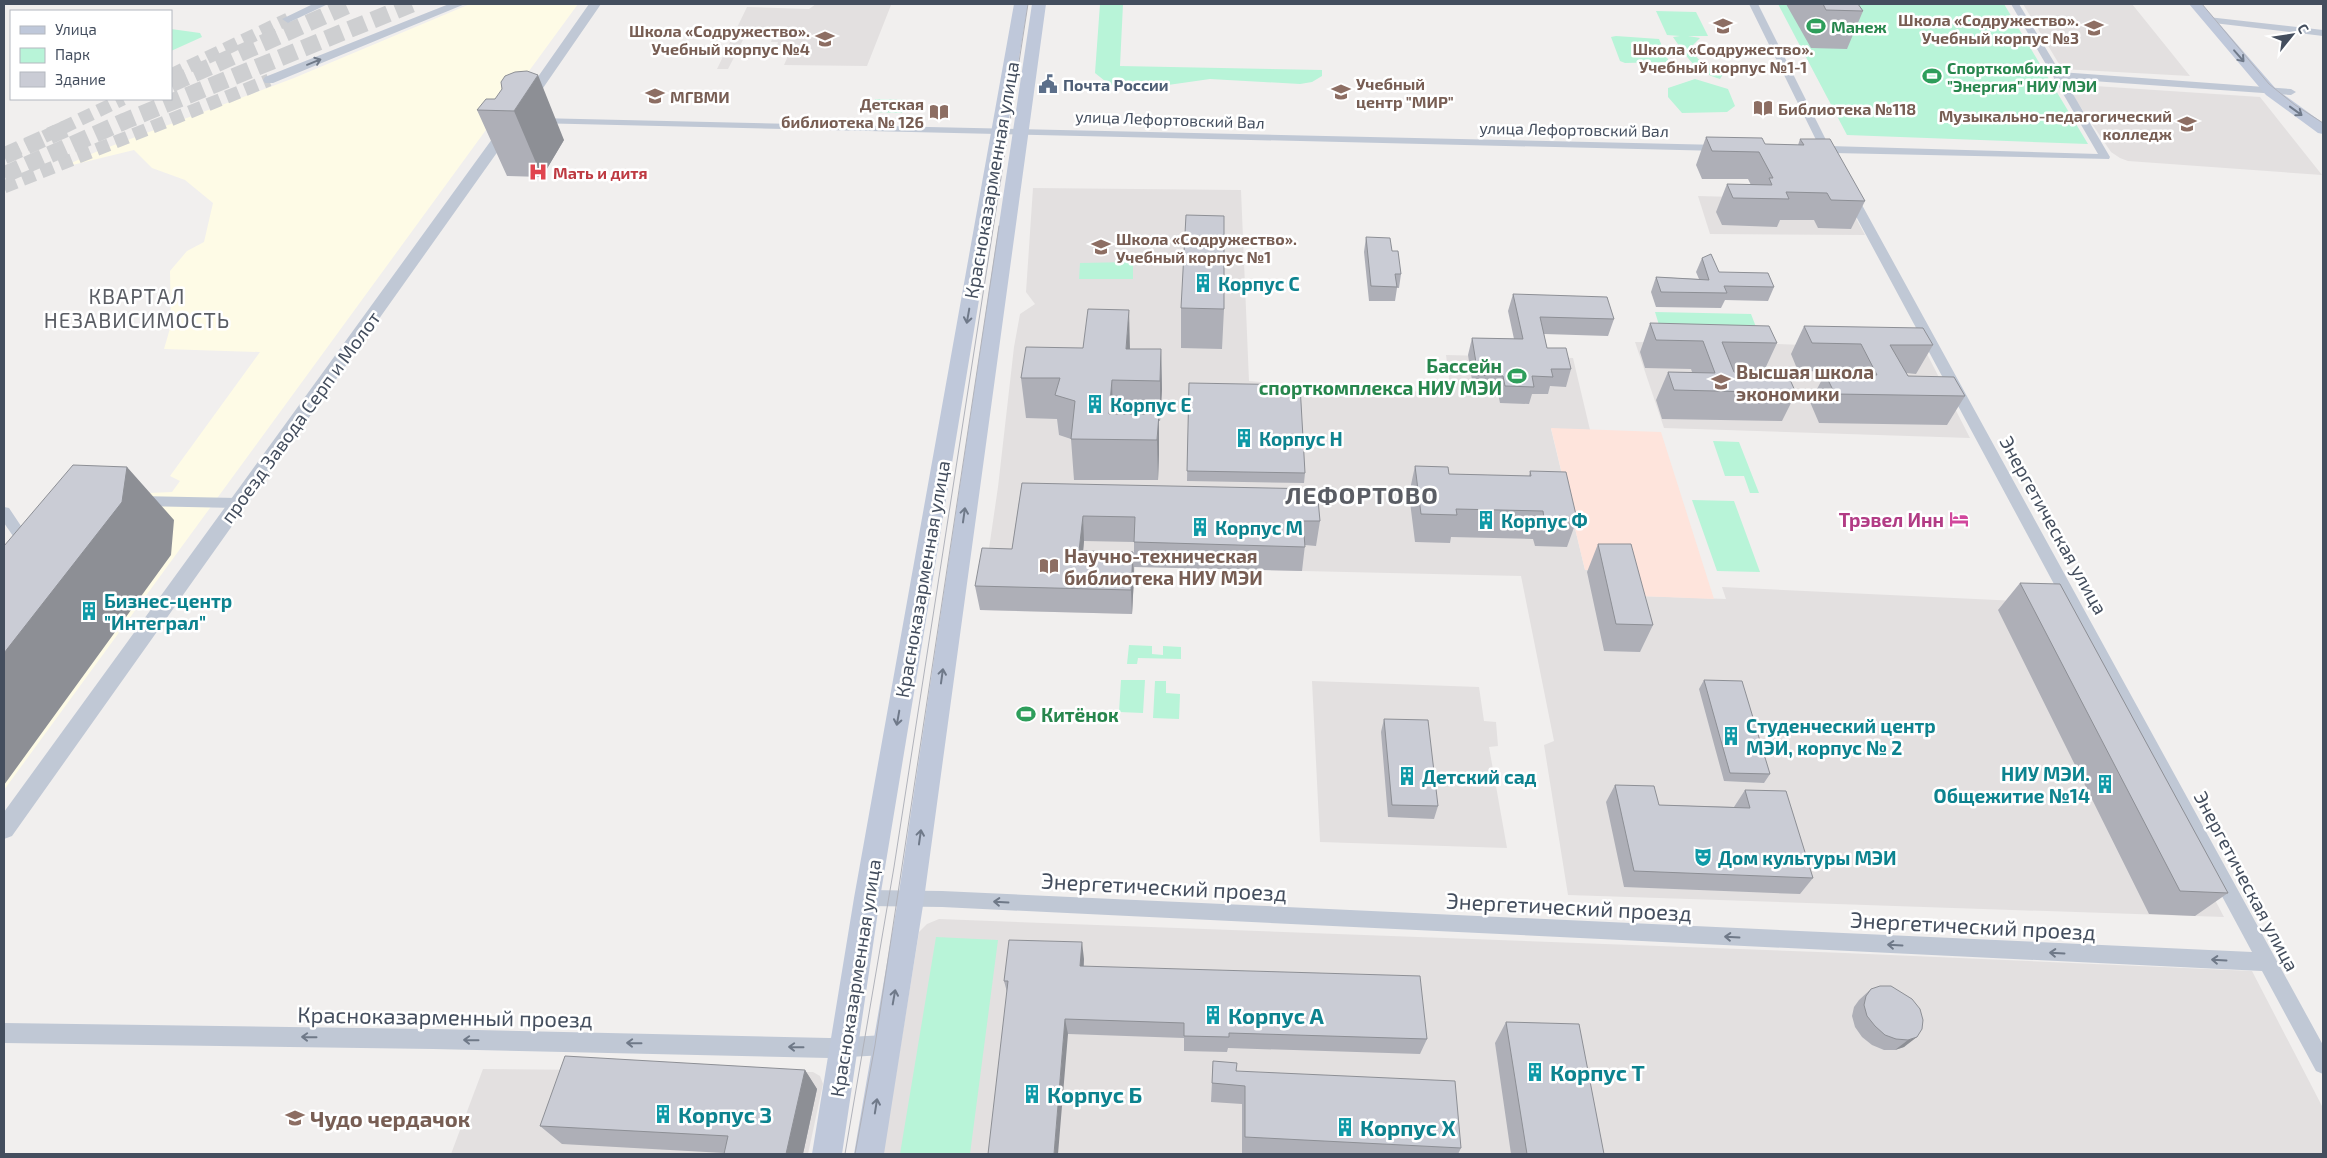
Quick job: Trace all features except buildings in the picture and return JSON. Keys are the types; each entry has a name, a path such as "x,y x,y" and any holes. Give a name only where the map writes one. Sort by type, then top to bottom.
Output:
{"main road":[{"name":"Красноказарменная улица","path":"869,1154 911,899 1010,130 1021,4"},
{"name":"Красноказарменная улица","path":"826,1154 845,1048 867,898 1010,130 1039,4"},
{"path":"2195,4 2271,92 2323,130"},
{"path":"2217,8 2291,92 2323,113"}],"street":[{"path":"288,19 322,4"},
{"path":"269,80 459,4"},
{"name":"проезд Завода Серп и Молот","path":"4,829 237,503 519,117 595,4"},
{"path":"1753,4 1835,167"},
{"path":"1807,149 2104,156 2015,4"},
{"path":"2208,20 2323,33"},
{"path":"2056,75 2291,92"},
{"name":"улица Лефортовский Вал","path":"519,117 1248,138 1731,148"},
{"name":"Энергетическая улица","path":"1844,183 2323,1064"},
{"path":"128,502 237,503"},
{"path":"4,512 25,534 4,587"},
{"name":"Энергетический проезд","path":"867,898 2268,962"},
{"name":"Красноказарменный проезд","path":"4,1033 433,1039 845,1048 886,1045"}],"shaded area":[{"path":"470,4 578,4 4,790 4,660 126,494 172,492 180,481 170,476 260,352 164,349 171,325 170,271 187,251 204,242 213,203 185,180 152,168 134,150 60,168 98,151 294,78"},
{"name":"Школа «Содружество». Учебный корпус №4","path":"816,4 891,5 867,66 784,65 792,47 777,46 778,42 771,42 773,36 745,36 728,69 717,69 747,7 809,9"},
{"name":"Школа «Содружество». Учебный корпус №3","path":"2023,4 2132,4 2190,76 2062,69"},
{"name":"Музыкально-педагогический колледж","path":"2065,84 2260,97 2322,175 2128,161 2111,152"},
{"path":"1033,188 1241,190 1249,381 1319,387 1451,393 1446,355 1573,358 1590,430 1551,429 1585,570 1633,571 1640,596 1726,599 1722,587 2059,603 2224,917 1568,895 1544,745 1554,741 1521,576 1135,567 1132,614 980,610 998,487 1014,347 1020,314 1035,304 1026,292"},
{"path":"1698,196 1846,200 1865,235 1710,234"},
{"path":"1635,342 1778,344 1925,350 1970,438 1664,428"},
{"path":"1551,428 1661,432 1714,599 1639,596 1633,571 1585,570"},
{"path":"1312,681 1479,687 1484,721 1496,722 1498,746 1489,747 1507,848 1320,842"},
{"path":"939,919 1845,953 2252,971 2323,1108 2323,1154 883,1154 919,932 927,924"},
{"path":"483,1069 813,1072 820,1076 823,1084 808,1154 451,1154"}],"green space":[{"path":"1100,4 1123,4 1120,66 1322,70 1322,76 1312,82 1300,84 1210,79 1168,85 1110,85 1095,73"},
{"name":"Спорткомбинат \"Энергия\" НИУ МЭИ","path":"1778,4 2004,4 2088,144 1847,135"},
{"path":"1656,11 1696,12 1708,36 1688,36 1700,38 1692,46 1696,57 1723,74 1720,79 1704,72 1692,63 1673,37 1680,36 1667,35"},
{"path":"172,29 200,33 202,37 172,51"},
{"path":"1611,37 1659,39 1669,62 1625,63 1620,61"},
{"path":"1695,79 1728,89 1735,106 1727,112 1682,113 1668,97 1668,88"},
{"path":"875,99 906,100 902,113 870,112"},
{"path":"1133,262 1133,279 1079,279 1080,263"},
{"path":"1655,312 1751,314 1761,340 1663,338"},
{"path":"1713,441 1739,442 1759,493 1750,493 1744,476 1725,476"},
{"path":"1692,500 1734,501 1760,572 1717,571"},
{"path":"1129,645 1152,646 1152,654 1163,655 1163,646 1181,647 1181,659 1138,658 1137,664 1127,664"},
{"path":"1121,680 1145,680 1143,713 1119,712"},
{"path":"1155,681 1166,681 1166,693 1180,694 1179,719 1153,718"},
{"path":"936,937 998,940 970,1154 900,1154"}],"tunnel":[{"path":"172,84 351,4"},
{"path":"4,175 125,121 412,4"},
{"path":"172,75 288,19"},
{"path":"4,187 269,80"},
{"path":"8,154 121,100"},
{"path":"4,156 72,126"}],"tram line":[{"path":"845,1154 894,867 1028,4"},
{"path":"2202,4 2269,84 2295,105 2323,123"},
{"path":"855,1154 875,1045 999,226"}],"place":[{"name":"Школа «Содружество». Учебный корпус №1-1","path":"1723,26"},
{"name":"Манеж","path":"1816,26"},
{"name":"Школа «Содружество». Учебный корпус №3","path":"2094,28"},
{"name":"Школа «Содружество». Учебный корпус №4","path":"825,39"},
{"name":"Спорткомбинат \"Энергия\" НИУ МЭИ","path":"1932,76"},
{"name":"Почта России","path":"1048,84"},
{"name":"Учебный центр \"МИР\"","path":"1341,92"},
{"name":"МГВМИ","path":"655,96"},
{"name":"Библиотека №118","path":"1763,108"},
{"name":"Детская библиотека № 126","path":"939,112"},
{"name":"Музыкально-педагогический колледж","path":"2187,124"},
{"name":"Мать и дитя","path":"538,172"},
{"name":"Школа «Содружество». Учебный корпус №1","path":"1101,247"},
{"name":"Корпус С","path":"1203,283"},
{"name":"Бассейн спорткомплекса НИУ МЭИ","path":"1517,376"},
{"name":"Высшая школа экономики","path":"1721,382"},
{"name":"Корпус Е","path":"1095,404"},
{"name":"Корпус Н","path":"1244,438"},
{"name":"Трэвел Инн","path":"1959,519"},
{"name":"Корпус Ф","path":"1486,520"},
{"name":"Корпус М","path":"1200,527"},
{"name":"Научно-техническая библиотека НИУ МЭИ","path":"1049,566"},
{"name":"Бизнес-центр \"Интеграл\"","path":"89,611"},
{"name":"Китёнок","path":"1026,714"},
{"name":"Студенческий центр МЭИ, корпус № 2","path":"1731,736"},
{"name":"Детский сад","path":"1407,776"},
{"name":"НИУ МЭИ. Общежитие №14","path":"2105,784"},
{"name":"Дом культуры МЭИ","path":"1703,857"},
{"name":"Корпус А","path":"1213,1015"},
{"name":"Корпус Т","path":"1535,1072"},
{"name":"Корпус Б","path":"1032,1094"},
{"name":"Корпус З","path":"663,1114"},
{"name":"Чудо чердачок","path":"295,1118"},
{"name":"Корпус Х","path":"1345,1127"}],"district":[{"name":"КВАРТАЛ НЕЗАВИСИМОСТЬ","path":"137,307"},
{"name":"ЛЕФОРТОВО","path":"1362,494"}]}
